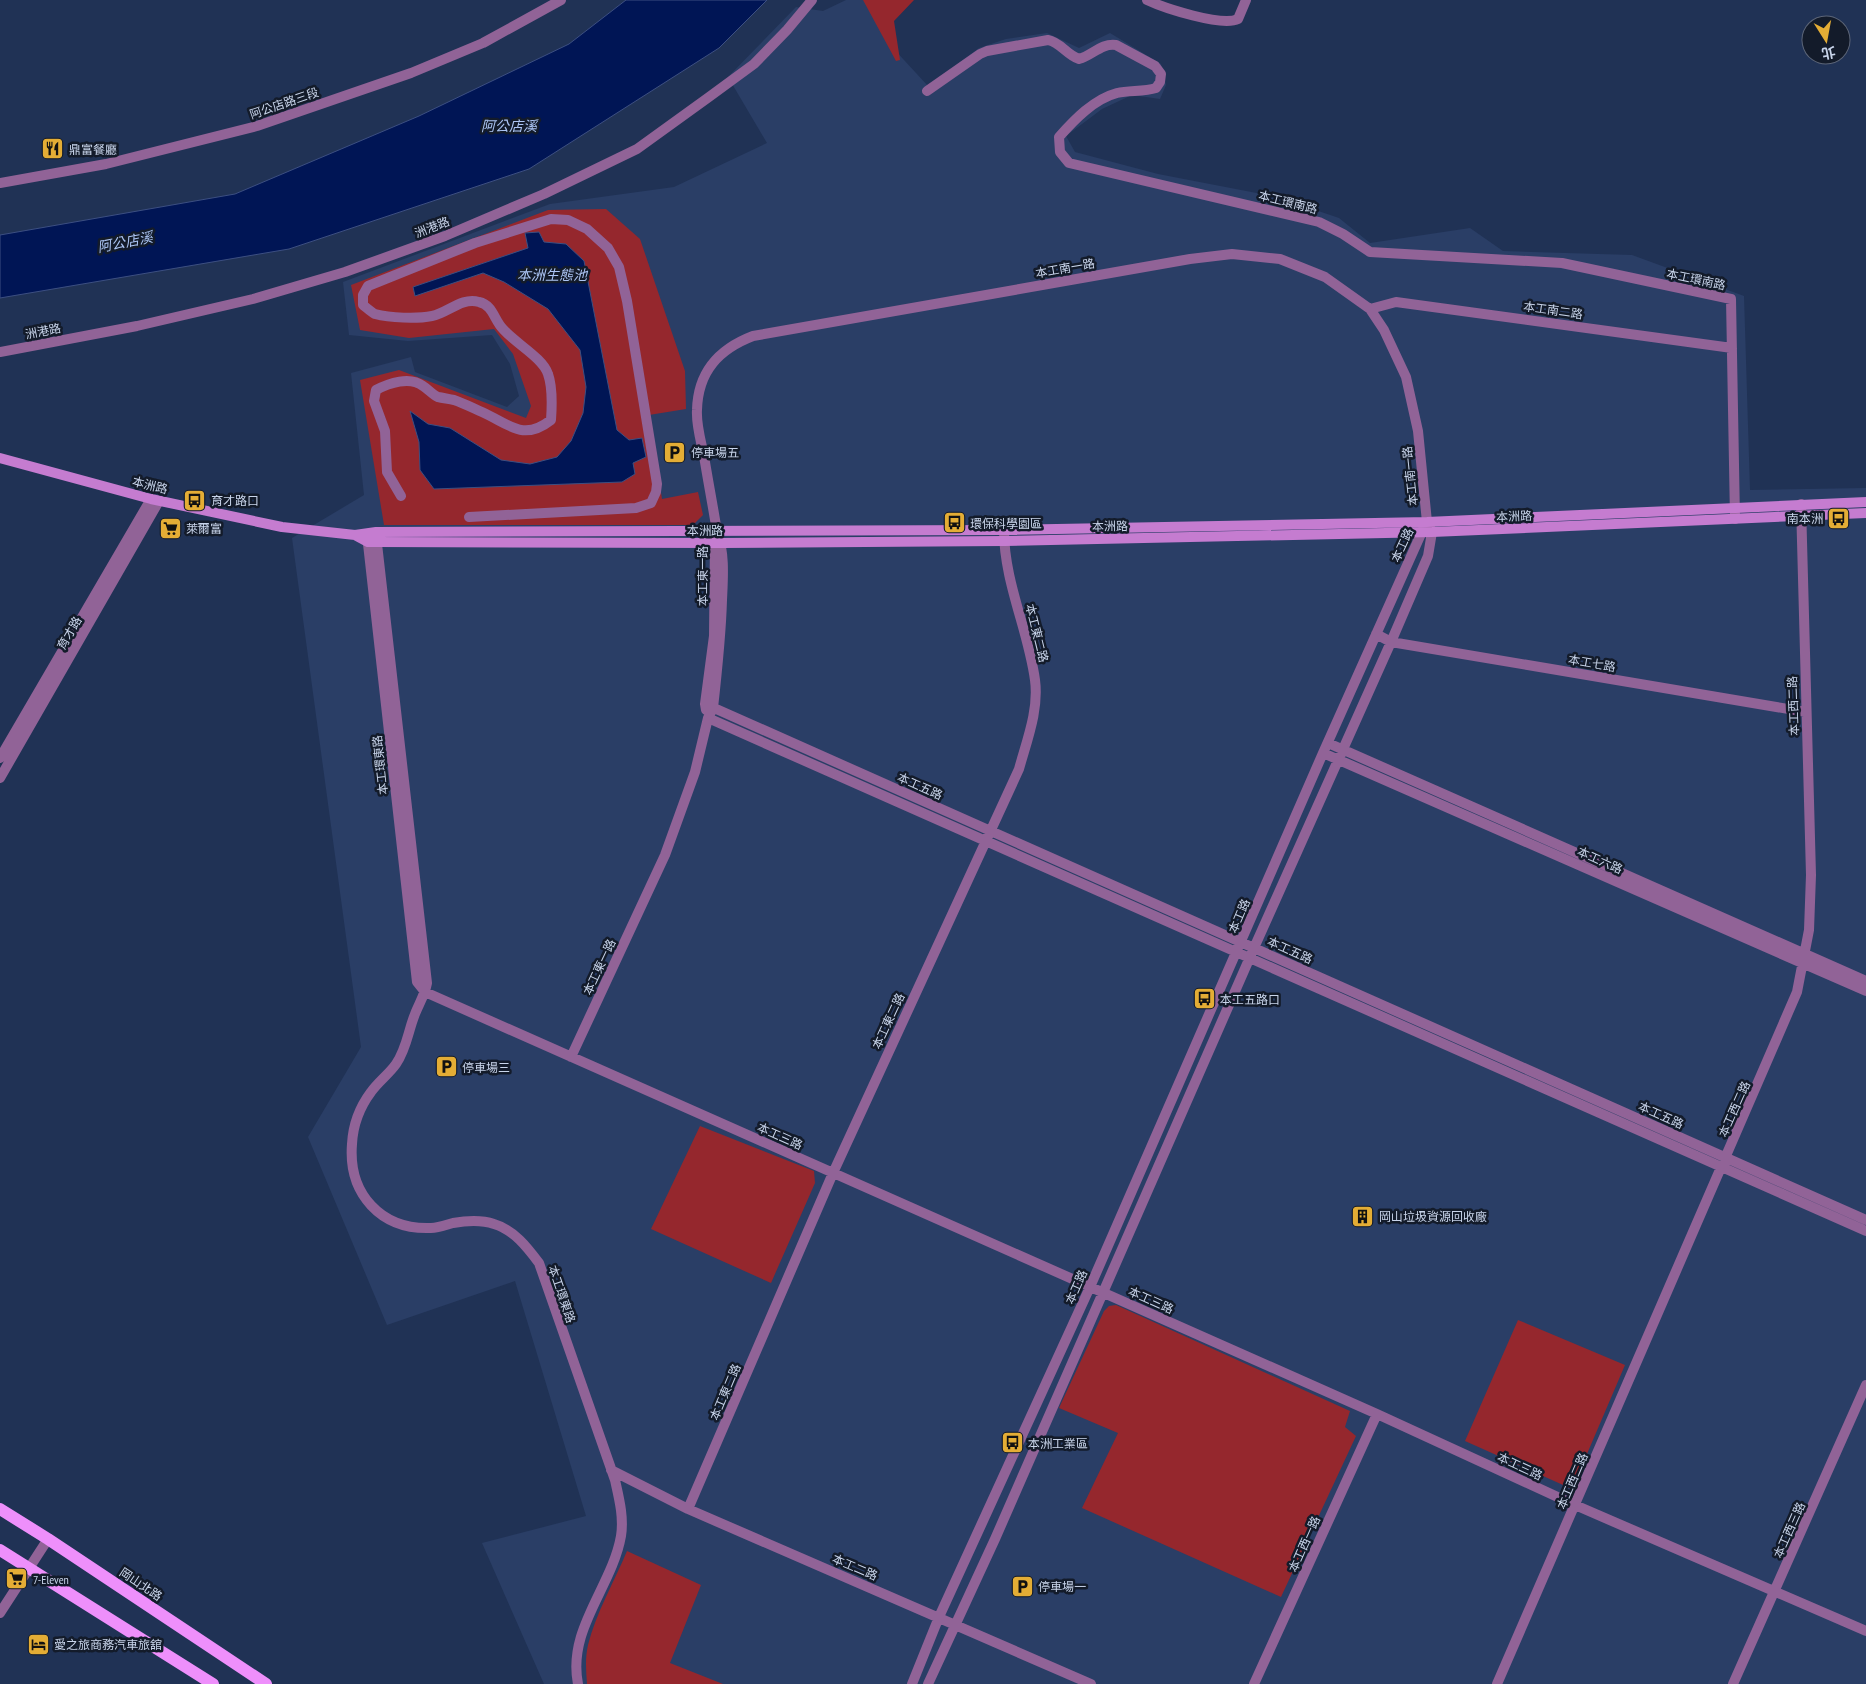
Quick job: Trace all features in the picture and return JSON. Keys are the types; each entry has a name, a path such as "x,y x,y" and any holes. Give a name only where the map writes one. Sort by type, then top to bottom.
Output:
{"main road":[{"name":"本洲路","path":"0,458 155,500 282,527 372,537 718,543 1427,529 1735,513 1801,504 1866,502"},
{"name":"本洲路","path":"1735,513 1801,516 1866,513"},
{"name":"本洲路","path":"372,537 717,532 1004,536"},
{"name":"岡山北路","path":"0,1509 266,1684"},
{"path":"0,1550 213,1684"}],"street":[{"name":"阿公店路三段","path":"0,183 106,164 257,126 411,73 465,51 561,0"},
{"name":"洲港路","path":"0,352 137,326 253,298 345,272 445,236 544,194 636,149 709,97 754,64 787,30 812,0"},
{"path":"1147,0 1169,9 1223,22 1232,22 1238,19 1246,0"},
{"name":"本工環南路","path":"927,91 987,51 1048,40 1054,41 1072,56 1079,59 1109,44 1155,66 1161,74 1160,82 1156,88 1146,91 1119,92 1107,96 1076,119 1058,137 1060,152 1069,163 1319,222 1343,234 1370,252 1562,264 1731,299 1735,513"},
{"path":"401,496 387,472 385,431 374,401 376,390 386,384 403,381 421,384 436,396 455,400 487,414 512,428 529,431 540,428 551,420 552,405 548,374 540,360 517,344 501,327 491,309 479,302 463,302 433,316 406,318 374,314 363,305 363,295 368,286 475,243 551,219 568,220 588,229 608,248 619,267 627,301 657,484 656,492 651,503 636,508 468,517"},
{"name":"本工南一路","path":"717,532 696,411 699,390 705,374 716,360 736,343 753,336 1190,259 1232,254 1280,259 1298,266 1325,277 1370,309 1384,330 1406,378 1418,431 1427,529"},
{"name":"本工南二路","path":"1370,309 1396,302 1732,348"},
{"name":"育才路","path":"0,758 155,500"},
{"name":"育才路","path":"0,778 155,500"},
{"name":"本工西二路","path":"1497,1684 1797,992 1809,930 1810,875 1801,504"},
{"name":"本工路","path":"912,1684 938,1617 1090,1287 1376,634 1427,529"},
{"name":"本工路","path":"928,1684 995,1539 1340,754 1392,642 1428,556 1427,529"},
{"name":"本工東一路","path":"571,1057 666,855 695,772 708,718 714,636 717,532"},
{"name":"本工東二路","path":"688,1509 833,1173 1018,769 1035,713 1035,680 1005,559 1004,536"},
{"name":"本工環東路","path":"372,537 417,982 425,992 414,1015 407,1044 396,1064 371,1092 357,1114 352,1144 352,1166 357,1185 370,1206 384,1217 408,1227 432,1228 478,1221 494,1224 513,1233 539,1263 611,1470 620,1501 622,1516 622,1534 617,1553 584,1624 576,1662 578,1684"},
{"name":"本工七路","path":"1376,634 1392,642 1806,712"},
{"name":"本工五路","path":"709,706 987,835 1252,953 1724,1162 1866,1220"},
{"name":"本工五路","path":"708,718 987,835"},
{"name":"本工六路","path":"1326,748 1803,958 1866,981"},
{"name":"本工六路","path":"1803,958 1866,991"},
{"name":"本工三路","path":"425,992 1377,1414 1575,1505 1866,1631"},
{"name":"本工五路","path":"1724,1162 1866,1231"},
{"name":"本工西三路","path":"1733,1684 1866,1385"},
{"name":"本工西一路","path":"1254,1684 1377,1414"},
{"name":"本工二路","path":"611,1470 688,1509 1091,1684"},
{"path":"0,1613 48,1539"}],"shaded area":[{"path":"846,0 866,0 892,47 928,86 979,48 1006,39 1047,33 1079,48 1110,33 1161,64 1166,85 1160,99 1132,95 1102,109 1066,136 1075,152 1158,174 1277,197 1339,218 1370,243 1470,228 1503,251 1632,255 1744,296 1750,490 1866,488 1866,1684 544,1684 482,1543 586,1516 515,1281 387,1325 308,1137 361,1047 292,538 364,495 351,373 411,357 415,372 507,407 519,396 510,364 492,335 408,341 349,335 343,282 550,204 674,187 767,143 728,77 796,7 823,11"},
{"path":"863,0 914,0 894,21 900,60 896,61"},
{"path":"606,209 640,239 685,371 686,409 649,415 662,499 698,492 703,515 693,525 384,525 360,380 399,370 526,418 531,406 513,354 494,329 409,338 360,330 351,285 548,210"},
{"path":"700,1126 814,1171 815,1183 771,1283 651,1229"},
{"path":"1116,1305 1350,1411 1345,1427 1356,1436 1281,1597 1082,1508 1118,1433 1059,1408 1104,1311 1109,1306"},
{"path":"1518,1320 1625,1365 1572,1489 1465,1441"},
{"path":"627,1551 701,1585 670,1663 723,1684 587,1684 586,1655 591,1633"}],"water":[{"name":"阿公店溪","path":"626,0 767,0 719,48 529,169 289,249 0,298 0,235 235,194 419,116 569,44"},
{"name":"本洲生態池","path":"539,232 544,242 566,244 584,261 617,430 629,440 642,438 646,457 633,463 635,474 622,482 434,489 420,470 419,442 410,411 428,424 450,428 501,460 530,464 557,457 571,441 583,413 586,387 580,350 548,309 504,282 483,273 415,296 413,287 528,248 525,233"}],"place":[{"name":"鼎富餐廳","path":"53,149"},
{"name":"停車場五","path":"675,452"},
{"name":"育才路口","path":"195,500"},
{"name":"南本洲","path":"1839,518"},
{"name":"環保科學園區","path":"954,523"},
{"name":"萊爾富","path":"170,528"},
{"name":"本工五路口","path":"1204,999"},
{"name":"停車場三","path":"446,1067"},
{"name":"岡山垃圾資源回收廠","path":"1363,1216"},
{"name":"本洲工業區","path":"1012,1443"},
{"name":"7-Eleven","path":"17,1579"},
{"name":"停車場一","path":"1022,1586"},
{"name":"愛之旅商務汽車旅舘","path":"38,1644"}]}
